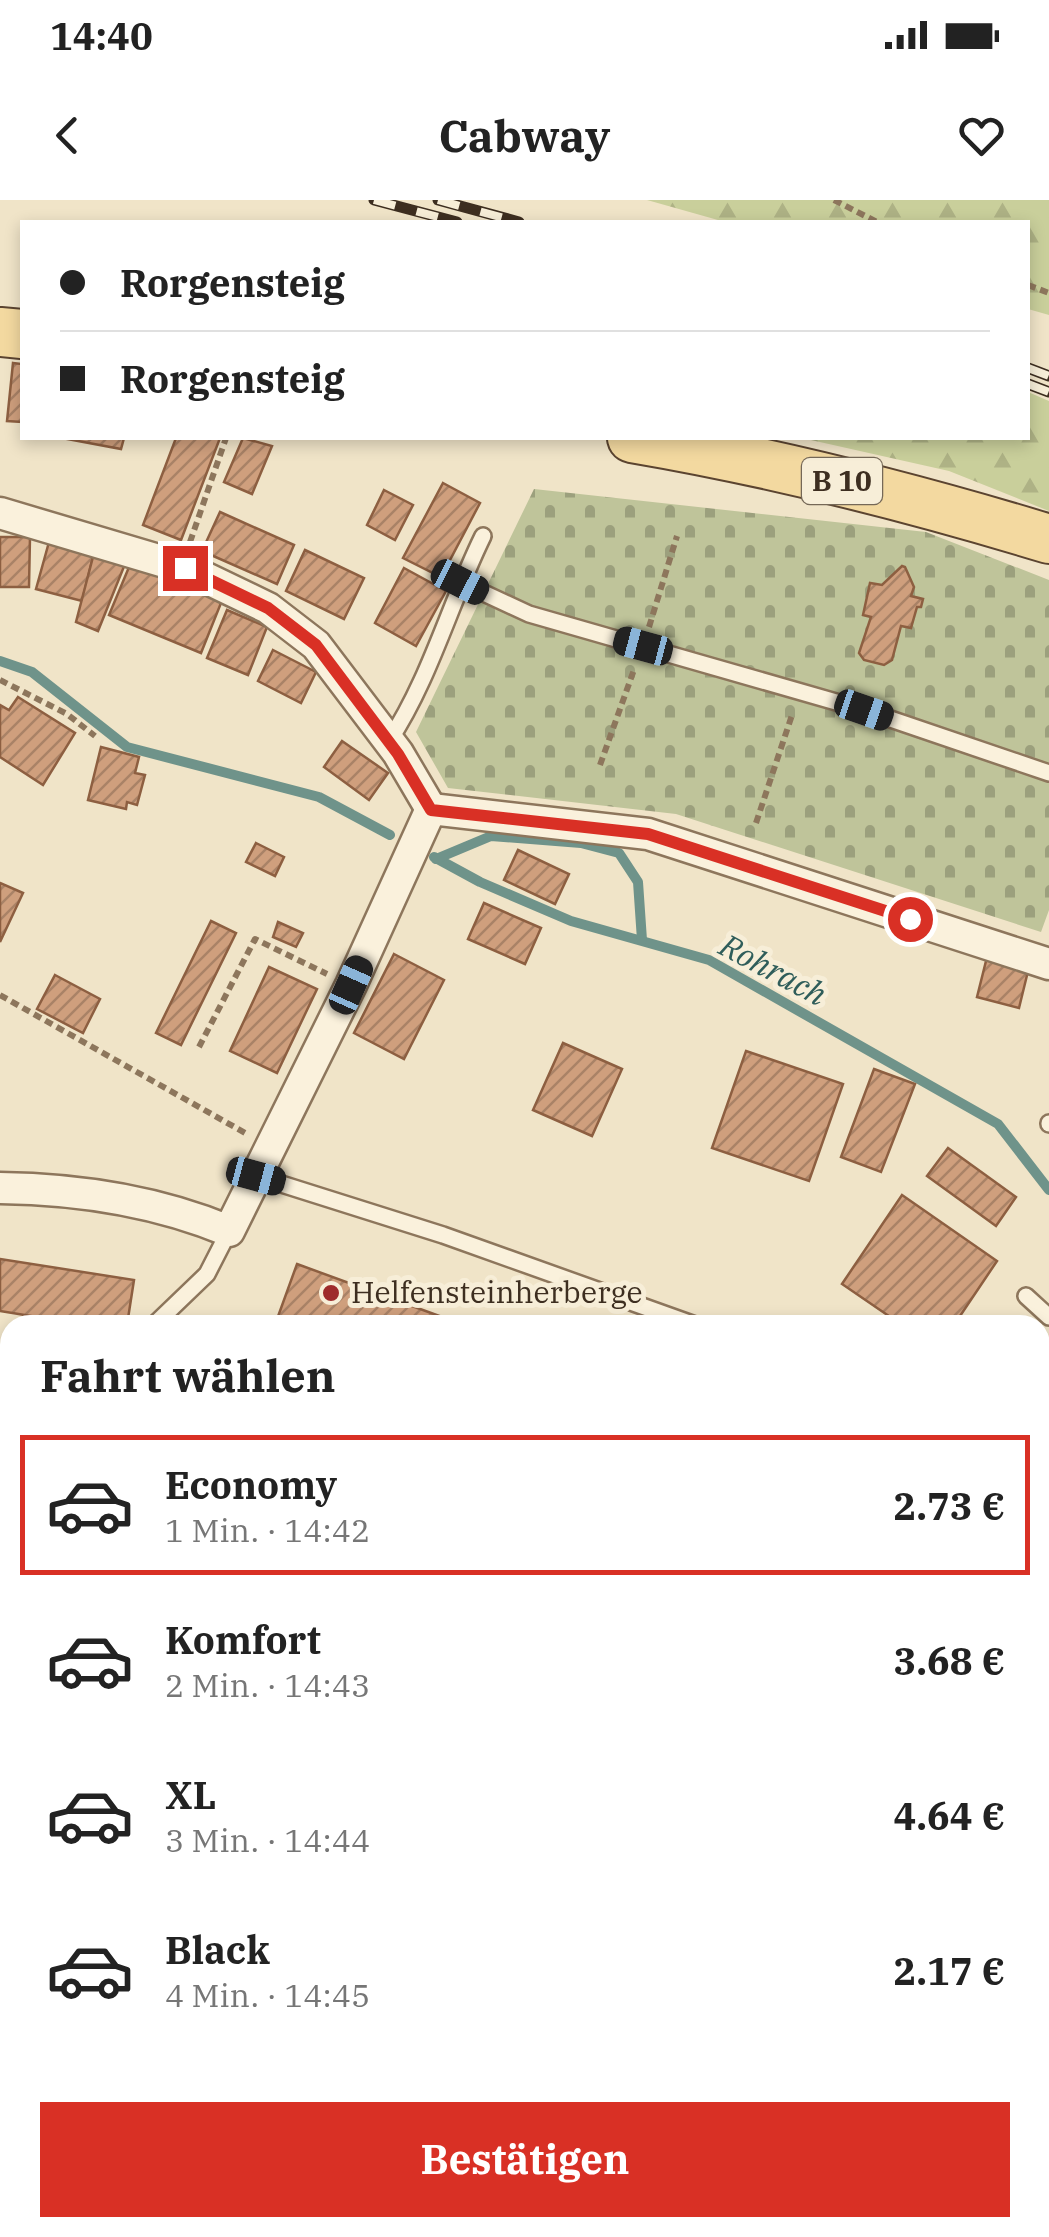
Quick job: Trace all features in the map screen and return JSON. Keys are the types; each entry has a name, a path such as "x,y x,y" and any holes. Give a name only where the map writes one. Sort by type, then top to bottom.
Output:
{"main road":[{"name":"B 10","path":"642,440 826,476 1049,539"}],"street":[{"path":"0,513 181,567 268,608 316,645 389,742 431,810"},
{"path":"431,810 648,834 1049,964"},
{"path":"0,1188 54,1189 142,1204 228,1231 351,985 431,810"}],"lane":[{"path":"389,742 406,716 460,582 483,536"},
{"path":"460,582 529,614 800,691 1049,773"},
{"path":"256,1176 443,1236 667,1315"},
{"path":"164,1315 207,1274 228,1231"},
{"path":"1026,1296 1047,1315"}],"path":[{"path":"834,200 873,220"},
{"path":"181,567 225,440"},
{"path":"0,680 67,714 94,736"},
{"path":"756,823 800,691"},
{"path":"199,1047 256,938 351,985"},
{"path":"0,996 270,1147"}],"green space":[{"path":"647,200 1049,200 1049,315 1030,310 1030,220 718,220"},
{"path":"1030,393 1049,401 1049,511 949,471 811,440 1030,440"},
{"path":"534,489 926,532 1049,580 1049,910 1041,932 676,814 448,788 416,732"}],"building":[{"path":"13,363 20,364 20,422 7,421"},
{"path":"73,440 123,440 121,449"},
{"path":"175,440 219,440 181,540 143,525"},
{"path":"242,440 272,446 252,494 224,482"},
{"path":"443,483 480,503 441,577 403,558"},
{"path":"384,490 413,505 395,540 367,525"},
{"path":"220,512 294,545 277,584 202,551"},
{"path":"0,537 30,537 29,587 0,587"},
{"path":"49,542 94,553 82,601 36,589"},
{"path":"305,550 364,578 344,619 286,591"},
{"path":"94,553 125,564 98,631 76,622"},
{"path":"132,560 223,598 201,653 109,615"},
{"path":"902,566 914,587 911,596 923,599 921,607 917,607 911,628 901,626 892,660 884,665 864,660 859,653 871,617 863,615 870,583 882,585"},
{"path":"404,568 446,591 416,646 375,623"},
{"path":"227,610 267,627 248,675 207,658"},
{"path":"273,650 316,672 301,703 258,681"},
{"path":"18,697 75,733 43,785 0,757 0,705 9,710"},
{"path":"342,741 388,773 369,800 324,767"},
{"path":"101,747 139,757 135,773 145,775 137,805 127,802 126,809 88,800"},
{"path":"256,843 284,857 275,876 246,862"},
{"path":"518,850 569,874 555,904 504,880"},
{"path":"0,883 23,893 0,942"},
{"path":"484,903 541,928 525,964 468,939"},
{"path":"211,921 236,933 181,1045 156,1033"},
{"path":"278,922 303,933 296,947 273,937"},
{"path":"988,953 1030,963 1019,1008 977,997"},
{"path":"394,954 444,980 404,1059 354,1033"},
{"path":"269,967 317,989 277,1073 230,1051"},
{"path":"55,975 100,999 83,1033 37,1009"},
{"path":"563,1043 622,1069 592,1136 533,1110"},
{"path":"746,1051 843,1084 809,1181 712,1148"},
{"path":"874,1069 915,1084 881,1172 841,1157"},
{"path":"948,1148 1016,1197 996,1226 927,1176"},
{"path":"902,1195 997,1261 961,1315 887,1315 842,1284"},
{"path":"0,1259 134,1280 129,1315 25,1315 0,1311"},
{"name":"Helfensteinherberge","path":"297,1264 437,1315 279,1315"}],"waterway":[{"name":"Rohrach","path":"0,661 32,672 127,747 319,797 390,835"},
{"path":"436,859 491,836 581,843 619,853 638,882 642,940"},
{"name":"Rohrach","path":"434,857 480,882 571,921 709,960 998,1124 1049,1190"}],"railway":[{"path":"374,200 449,220"},
{"path":"438,200 512,220"},
{"path":"1030,369 1049,376"},
{"path":"1030,385 1049,392"}],"place":[{"name":"Helfensteinherberge","path":"331,1293"}],"route":[{"path":"185,568 268,608 316,645 398,754 431,810 648,834 910,919"}]}
